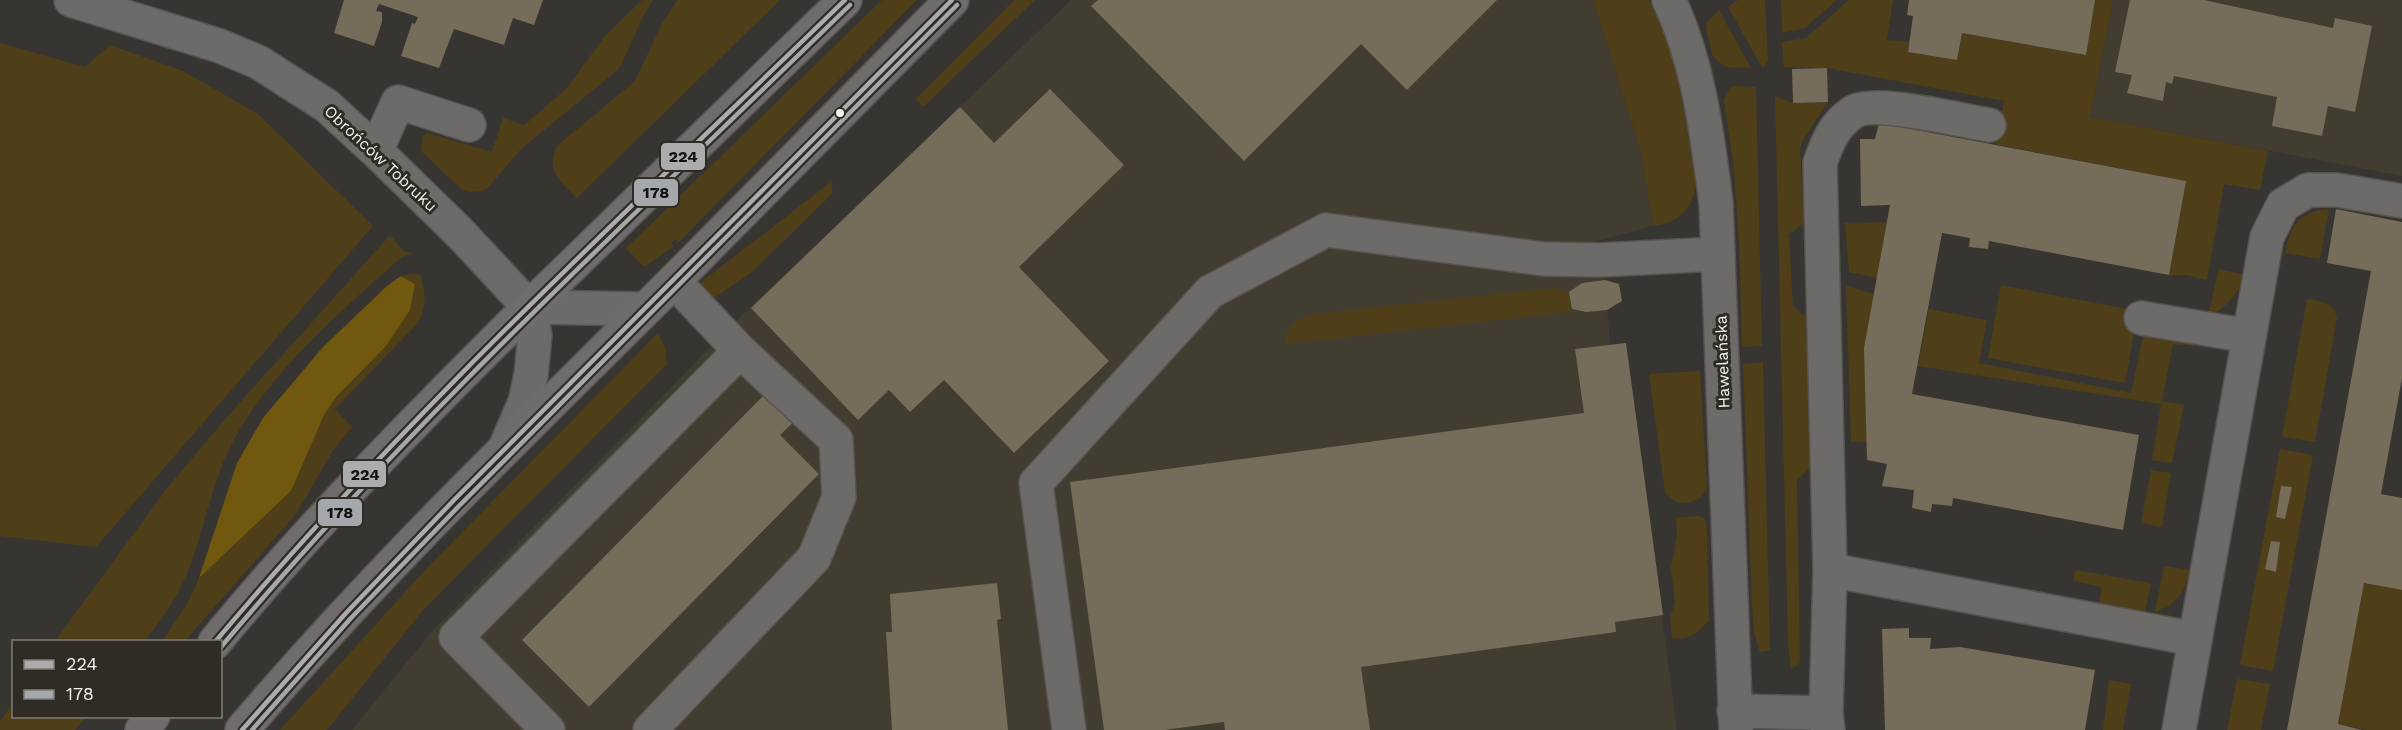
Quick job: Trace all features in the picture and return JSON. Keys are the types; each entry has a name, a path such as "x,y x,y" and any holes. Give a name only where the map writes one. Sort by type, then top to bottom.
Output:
{"main road":[{"path":"216,640 346,493 419,416 845,0"},
{"path":"242,730 345,614 506,446 674,281 952,0"},
{"path":"142,730 152,718"}],"street":[{"name":"Obrońców Tobruku","path":"71,0 220,46 258,62 327,106 466,240 529,307"},
{"name":"Hawelańska","path":"1669,0 1693,64 1706,125 1716,203 1735,721"},
{"path":"376,151 398,102 469,125"},
{"path":"1735,721 1827,722 1830,570 1820,163 1829,136 1853,111 1883,107 1989,125"},
{"path":"2179,730 2267,237 2283,205 2308,190 2337,190 2402,201"},
{"path":"1069,730 1036,483 1210,292 1326,230 1545,259 1599,260 1718,254"},
{"path":"650,730 814,558 839,497 836,440 740,351 674,281"},
{"path":"506,446 525,402 531,375 535,335 529,307 645,309"},
{"path":"2141,318 2249,336"},
{"path":"548,730 456,637 740,351"},
{"path":"1830,570 2195,639"}],"shaded area":[{"path":"642,0 653,0 619,69 521,149 489,187 483,191 469,192 461,189 421,151 423,136 427,133 492,152 503,118 524,125 566,89 605,36"},
{"path":"678,0 780,0 577,198 560,181 554,169 553,162 557,146 635,81 662,23"},
{"path":"882,0 917,0 679,242 675,239 671,243 674,246 643,266 626,248"},
{"path":"1014,0 1035,0 923,107 916,99"},
{"path":"1071,0 1593,0 1641,152 1653,226 1597,241 1605,280 1610,344 1626,343 1677,730 352,730 432,631 730,327"},
{"path":"1593,0 1649,0 1666,37 1690,126 1696,178 1694,195 1688,207 1678,217 1667,223 1653,226 1641,152"},
{"path":"1738,0 1765,0 1768,61 1763,69 1728,7"},
{"path":"1781,0 1837,0 1805,28 1782,33"},
{"path":"1849,0 1893,0 1887,40 1909,42 1908,52 1957,60 1962,33 2085,55 2095,0 2113,0 2090,117 2268,151 2260,190 2224,184 2207,280 2186,275 2169,275 2186,181 1995,144 2004,101 1827,68 1784,67 1782,42 1806,38"},
{"path":"2113,0 2402,0 2402,176 2090,117"},
{"path":"1719,10 1751,68 1725,67 1713,57 1706,30 1707,22"},
{"path":"0,43 85,67 110,45 183,71 258,114 373,226 96,547 0,536"},
{"path":"1732,86 1756,87 1762,346 1742,347 1734,170 1724,100"},
{"path":"1775,96 1793,103 1828,102 1802,142 1800,150 1804,223 1789,234 1793,306 1807,318 1812,466 1797,480 1800,661 1798,665 1791,668 1788,645"},
{"path":"831,182 833,193 752,272 707,303 701,294 701,282"},
{"path":"2329,209 2320,259 2285,253 2290,235 2298,222 2311,213"},
{"path":"1887,222 1877,278 1849,272 1845,223"},
{"path":"390,235 405,252 413,253 402,257 328,324 303,349 258,402 225,458 192,562 182,585 168,610 146,640 56,640 168,487 234,409"},
{"path":"2219,269 2245,275 2240,288 2231,299 2208,316"},
{"path":"410,273 420,275 424,306 420,318 417,324 335,409 352,427 334,449 296,514 186,640 163,640 187,604 199,578 291,491 324,415 415,284 401,276"},
{"path":"401,276 415,284 410,310 386,346 337,396 324,415 291,491 199,578 237,463 263,418 323,347 387,286"},
{"path":"2001,285 2138,311 2125,383 1988,358"},
{"path":"1846,286 1874,294 1867,442 1851,442"},
{"path":"1554,288 1569,292 1572,309 1569,312 1285,344 1290,327 1302,318 1314,314"},
{"path":"2307,299 2330,305 2337,318 2315,442 2282,437"},
{"path":"1929,309 1987,320 1979,363 2131,393 2144,331 2196,340 2195,346 2173,344 2162,401 2184,405 2172,463 2152,460 2161,404 1918,366"},
{"path":"658,333 665,348 667,364 424,609 327,730 280,730 426,569"},
{"path":"1763,362 1770,650 1760,652 1754,632 1752,605 1743,364"},
{"path":"1700,371 1707,489 1701,497 1695,500 1678,503 1665,493 1649,374"},
{"path":"2280,449 2313,455 2273,671 2240,665"},
{"path":"2151,470 2171,473 2162,527 2141,523"},
{"path":"1699,516 1704,518 1707,527 1709,620 1689,637 1672,638 1670,618 1675,603 1671,568 1677,535 1676,518"},
{"path":"2164,566 2191,570 2179,597 2169,606 2155,612"},
{"path":"2075,570 2151,583 2145,611 2099,604 2102,587 2073,581"},
{"path":"2364,583 2402,590 2402,730 2368,730 2338,724"},
{"path":"2237,679 2270,684 2261,730 2227,730"},
{"path":"2109,680 2131,684 2123,730 2103,730"},
{"path":"12,704 12,718 85,718 75,730 0,730 0,722"}],"building":[{"path":"344,0 543,0 534,25 513,18 504,45 454,29 439,68 401,56 412,23 415,24 418,17 379,4 376,11 382,12 382,22 374,46 334,33"},
{"path":"1098,0 1497,0 1407,90 1361,44 1244,161 1091,6"},
{"path":"1909,0 2095,0 2086,55 1962,33 1957,60 1908,52 1913,16 1907,15"},
{"path":"2130,0 2204,0 2333,28 2335,18 2372,26 2355,112 2328,106 2322,136 2272,126 2277,97 2174,76 2172,84 2166,82 2163,101 2127,93 2132,75 2115,72"},
{"path":"1827,68 1828,102 1793,103 1792,69"},
{"path":"1050,89 1124,165 1019,267 1109,361 1014,453 944,380 910,412 889,390 858,420 751,308 960,107 994,143"},
{"path":"1879,123 2186,181 2169,275 1989,241 1988,249 1969,247 1970,238 1942,233 1912,394 2139,435 2123,530 1953,498 1952,506 1932,504 1931,512 1912,508 1914,490 1882,486 1887,464 1867,460 1864,348 1890,205 1861,206 1860,139 1875,139"},
{"path":"2336,209 2402,222 2402,378 2381,494 2402,498 2402,590 2364,583 2338,724 2362,730 2287,730 2371,271 2327,263"},
{"path":"1605,280 1619,284 1622,301 1607,310 1586,312 1572,309 1569,292 1582,283"},
{"path":"1626,343 1663,615 1615,622 1616,632 1361,667 1370,730 1225,730 1224,722 1164,730 1104,730 1070,482 1584,413 1575,349"},
{"path":"764,395 773,404 781,397 800,416 780,435 819,474 589,707 522,640"},
{"path":"2281,486 2292,487 2285,519 2276,517"},
{"path":"2271,541 2280,542 2276,572 2265,569"},
{"path":"997,583 1001,619 997,620 1008,730 892,730 886,632 892,632 890,594"},
{"path":"1909,628 1909,638 1931,638 1930,649 1960,647 2095,670 2085,730 1885,730 1882,629"}],"transit line":[{"name":"224","path":"217,640 289,557 442,393 602,234 845,0"},
{"name":"224","path":"242,730 346,613 454,500 952,0"},
{"name":"178","path":"222,646 295,562 448,398 608,239 850,5"},
{"name":"178","path":"252,730 351,618 459,506 957,5"}]}
